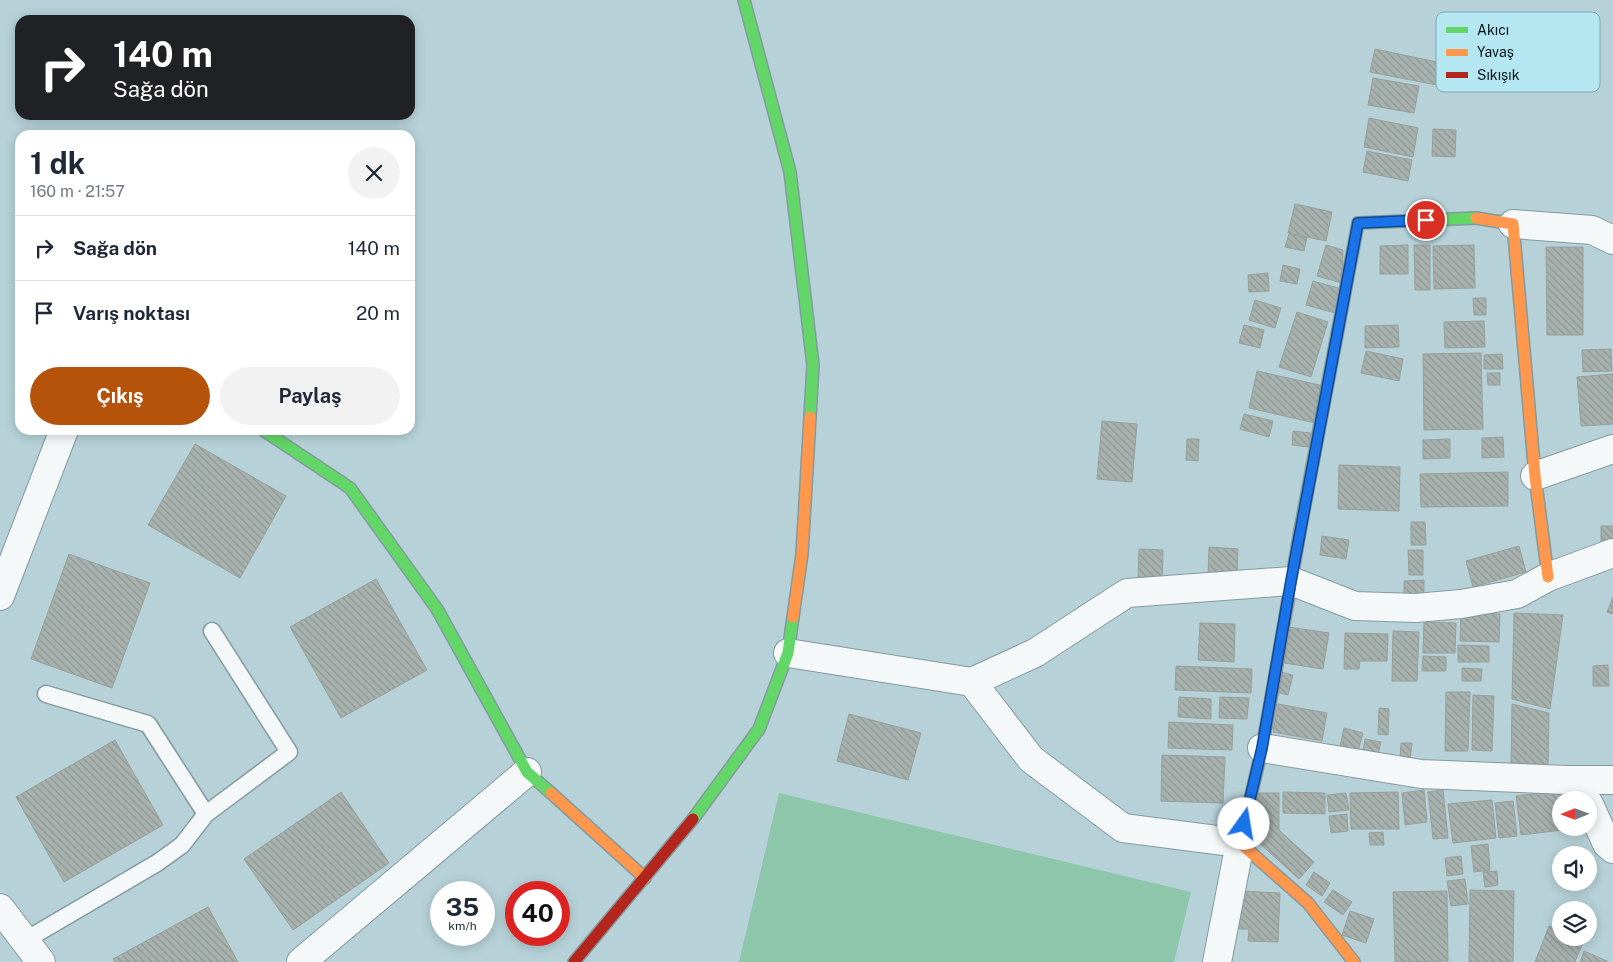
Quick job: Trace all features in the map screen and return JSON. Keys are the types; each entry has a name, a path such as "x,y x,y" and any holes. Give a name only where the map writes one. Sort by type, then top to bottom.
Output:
{"street":[{"path":"574,962 699,811 759,729 788,653 802,554 813,365 790,172 744,0"},
{"path":"1217,962 1240,842 1262,748 1291,581 1358,223 1478,218 1513,224 1592,230 1613,240"},
{"path":"1513,224 1536,476 1548,577"},
{"path":"0,596 62,435"},
{"path":"270,435 350,488 437,609 527,772 645,878"},
{"path":"1536,476 1613,450"},
{"path":"788,653 972,682 1034,653 1127,593 1291,581 1355,606 1416,608 1461,604 1517,594 1548,577 1613,553"},
{"path":"972,682 1031,759 1123,828 1240,842 1308,903 1354,962"},
{"path":"1262,748 1421,774 1554,791"},
{"path":"301,962 527,772"},
{"path":"1592,791 1613,780"},
{"path":"1598,824 1607,844 1613,849"},
{"path":"0,908 41,962"}],"lane":[{"path":"24,941 157,863 182,845 206,814 290,752 212,631"},
{"path":"46,694 148,724 206,814"}],"green space":[{"path":"779,793 1191,892 1174,962 739,962"}],"building":[{"path":"1375,49 1436,62 1436,85 1370,72"},
{"path":"1373,78 1419,86 1414,113 1368,105"},
{"path":"1369,118 1418,128 1413,157 1364,147"},
{"path":"1433,129 1456,130 1455,157 1432,156"},
{"path":"1367,151 1412,160 1408,181 1363,172"},
{"path":"1295,204 1332,212 1326,241 1288,233"},
{"path":"1289,234 1307,238 1304,251 1285,247"},
{"path":"1326,245 1343,250 1342,283 1317,276"},
{"path":"1408,245 1408,274 1380,274 1380,246"},
{"path":"1414,245 1430,245 1430,290 1415,290"},
{"path":"1474,245 1475,288 1434,289 1433,246"},
{"path":"1546,247 1583,247 1583,335 1547,335"},
{"path":"1283,265 1300,269 1297,284 1280,281"},
{"path":"1268,273 1269,291 1249,292 1248,275"},
{"path":"1313,281 1342,289 1335,313 1306,305"},
{"path":"1473,298 1486,298 1486,315 1474,315"},
{"path":"1255,300 1281,308 1275,328 1249,320"},
{"path":"1297,312 1328,322 1311,377 1279,367"},
{"path":"1484,321 1485,347 1445,348 1444,322"},
{"path":"1244,325 1264,330 1260,348 1239,343"},
{"path":"1398,325 1399,347 1365,348 1365,326"},
{"path":"1611,349 1612,371 1583,372 1582,350"},
{"path":"1366,351 1403,359 1399,381 1361,373"},
{"path":"1481,353 1483,429 1424,430 1423,354"},
{"path":"1502,354 1503,369 1484,369 1484,355"},
{"path":"1257,371 1324,386 1315,423 1249,408"},
{"path":"1487,373 1500,373 1500,385 1488,385"},
{"path":"1613,374 1613,424 1581,426 1577,377"},
{"path":"1244,414 1273,421 1269,437 1240,429"},
{"path":"1102,421 1137,424 1132,482 1097,479"},
{"path":"1293,431 1311,433 1309,447 1292,445"},
{"path":"1503,437 1504,457 1482,458 1482,438"},
{"path":"1187,439 1199,439 1198,461 1186,460"},
{"path":"1450,439 1450,458 1423,459 1423,440"},
{"path":"195,444 286,496 240,578 148,525"},
{"path":"1339,465 1400,467 1399,511 1338,509"},
{"path":"1508,472 1508,506 1421,507 1420,474"},
{"path":"1411,522 1425,522 1426,545 1411,545"},
{"path":"1601,526 1613,526 1613,541 1601,542"},
{"path":"1322,536 1349,540 1346,559 1320,555"},
{"path":"1519,546 1526,572 1473,587 1466,561"},
{"path":"1209,547 1238,549 1237,579 1208,578"},
{"path":"1139,549 1163,550 1162,585 1138,584"},
{"path":"1408,550 1423,550 1423,575 1409,575"},
{"path":"69,554 150,583 112,688 31,659"},
{"path":"376,579 427,670 341,718 290,627"},
{"path":"1424,580 1424,596 1404,597 1404,581"},
{"path":"1613,597 1613,614 1607,612"},
{"path":"1461,613 1500,614 1499,642 1460,641"},
{"path":"1514,613 1563,615 1550,709 1512,699"},
{"path":"1424,622 1456,623 1455,653 1423,653"},
{"path":"1200,623 1235,624 1234,662 1198,660"},
{"path":"1289,627 1329,633 1323,669 1284,663"},
{"path":"1393,631 1419,632 1417,681 1392,681"},
{"path":"1345,633 1388,634 1387,661 1360,661 1359,669 1344,669"},
{"path":"1458,645 1489,646 1489,662 1458,662"},
{"path":"1423,656 1446,657 1446,671 1422,671"},
{"path":"1608,665 1609,686 1593,686 1593,666"},
{"path":"1176,666 1252,669 1251,693 1175,690"},
{"path":"1462,668 1482,669 1481,681 1462,681"},
{"path":"1281,672 1293,675 1288,695 1276,692"},
{"path":"1446,692 1470,692 1468,751 1445,751"},
{"path":"1473,695 1494,696 1492,751 1472,750"},
{"path":"1179,697 1211,699 1211,719 1178,717"},
{"path":"1220,697 1249,698 1247,719 1219,718"},
{"path":"1278,704 1327,713 1322,741 1273,732"},
{"path":"1512,704 1549,713 1548,767 1511,766"},
{"path":"1379,708 1389,709 1388,735 1378,734"},
{"path":"849,714 921,733 908,780 837,761"},
{"path":"1169,722 1233,725 1232,750 1168,748"},
{"path":"1344,728 1363,733 1358,751 1340,747"},
{"path":"1365,739 1381,742 1378,754 1363,751"},
{"path":"115,740 163,825 64,882 16,797"},
{"path":"1401,743 1412,743 1410,760 1400,759"},
{"path":"1162,755 1225,757 1223,803 1161,801"},
{"path":"1424,790 1427,822 1405,825 1402,793"},
{"path":"1443,790 1448,838 1433,839 1428,792"},
{"path":"341,792 389,863 293,930 244,859"},
{"path":"1283,792 1325,793 1325,814 1283,813"},
{"path":"1398,792 1399,829 1351,829 1350,793"},
{"path":"1552,792 1552,831 1521,835 1516,796"},
{"path":"1257,793 1279,793 1279,830 1314,862 1299,879 1258,842"},
{"path":"1346,793 1349,810 1329,812 1327,795"},
{"path":"1492,800 1496,838 1453,843 1448,804"},
{"path":"1513,801 1517,836 1499,838 1495,803"},
{"path":"1347,814 1348,831 1331,833 1329,816"},
{"path":"1383,832 1384,845 1370,845 1369,833"},
{"path":"1488,844 1490,870 1474,872 1471,846"},
{"path":"1461,856 1463,874 1447,876 1445,858"},
{"path":"1497,871 1498,885 1485,887 1483,872"},
{"path":"1314,872 1330,883 1322,896 1306,885"},
{"path":"1465,879 1468,904 1451,906 1447,881"},
{"path":"1333,890 1352,902 1343,915 1324,902"},
{"path":"1470,890 1514,891 1513,962 1469,962"},
{"path":"1240,891 1280,893 1278,942 1248,941 1249,929 1239,929"},
{"path":"1447,891 1448,961 1395,962 1393,892"},
{"path":"208,907 238,962 115,962 113,959"},
{"path":"1350,911 1374,919 1366,943 1342,935"},
{"path":"1549,926 1552,927 1552,946 1582,946 1575,962 1535,962"},
{"path":"1584,951 1607,961 1607,962 1580,962"}],"traffic: fast":[{"path":"744,0 790,172 813,365 810,417"},
{"path":"1300,531 1358,223 1476,218"},
{"path":"270,435 350,488 437,609 527,772 551,793"},
{"path":"693,819 759,729 788,653 793,617"}],"traffic: slow":[{"path":"1476,218 1513,224 1535,476 1548,577"},
{"path":"793,617 802,554 810,417"},
{"path":"1273,687 1262,748 1240,843 1308,903 1354,962"},
{"path":"551,793 645,878"}],"traffic: jam":[{"path":"1273,687 1300,531"},
{"path":"574,962 693,819"}],"route":[{"path":"1244,824 1262,748 1291,581 1358,223 1426,220"}]}
